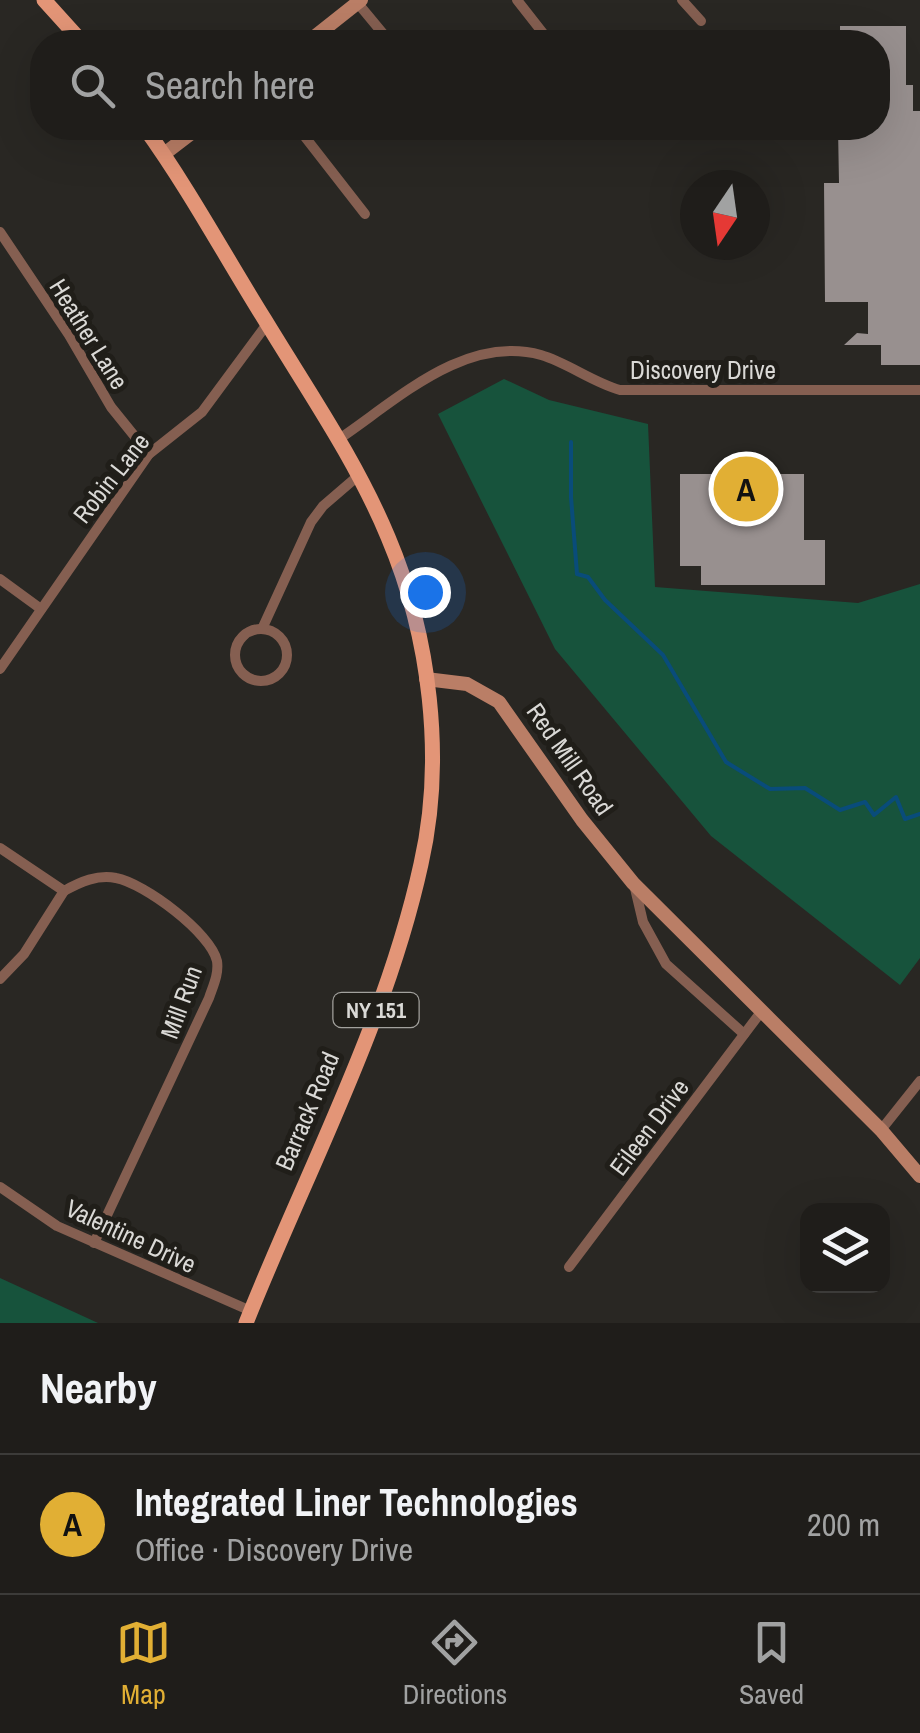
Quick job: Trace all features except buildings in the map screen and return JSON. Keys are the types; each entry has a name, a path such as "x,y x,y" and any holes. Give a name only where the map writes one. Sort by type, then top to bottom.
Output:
{"main road":[{"path":"44,0 71,30"},
{"name":"NY 151","path":"154,140 358,475 389,538 411,607 426,679"},
{"name":"Barrack Road","path":"248,1317 383,994 410,912 428,814 431,732 426,679"}],"street":[{"path":"517,0 541,30"},
{"path":"682,0 700,21"},
{"path":"323,30 358,1 381,30"},
{"path":"164,154 182,140"},
{"path":"307,140 365,214"},
{"name":"Heather Lane","path":"0,232 69,335 111,407 149,454"},
{"name":"Robin Lane","path":"0,669 149,454 202,412 267,324"},
{"name":"Discovery Drive","path":"339,439 446,367 479,354 502,352 547,357 599,384 620,390 920,390"},
{"path":"262,628 278,635 288,658 280,674 256,681 241,672 234,656 236,648 246,633 262,628 311,522 358,475"},
{"path":"0,579 41,609"},
{"name":"Red Mill Road","path":"426,679 467,684 499,702 582,820 634,884 881,1130 920,1176"},
{"path":"0,848 64,891 24,954 0,980"},
{"name":"Mill Run","path":"64,891 80,882 104,877 119,878 136,886 202,934 216,955 218,972 94,1243"},
{"path":"634,884 649,936 666,964 744,1034"},
{"name":"Eileen Drive","path":"568,1267 761,1012"},
{"path":"881,1130 920,1081"},
{"name":"Valentine Drive","path":"0,1187 57,1226 248,1317"}],"green space":[{"path":"504,379 549,400 648,424 655,587 858,603 920,584 920,958 900,985 711,836 555,649 438,414"},
{"path":"0,1278 98,1323 0,1323"}],"waterway":[{"path":"571,442 577,574 588,577 605,600 663,655 726,762 770,789 805,788 840,810 865,802 874,815 896,797 905,819 920,814"}],"place":[{"name":"Integrated Liner Technologies","path":"746,489"}]}
